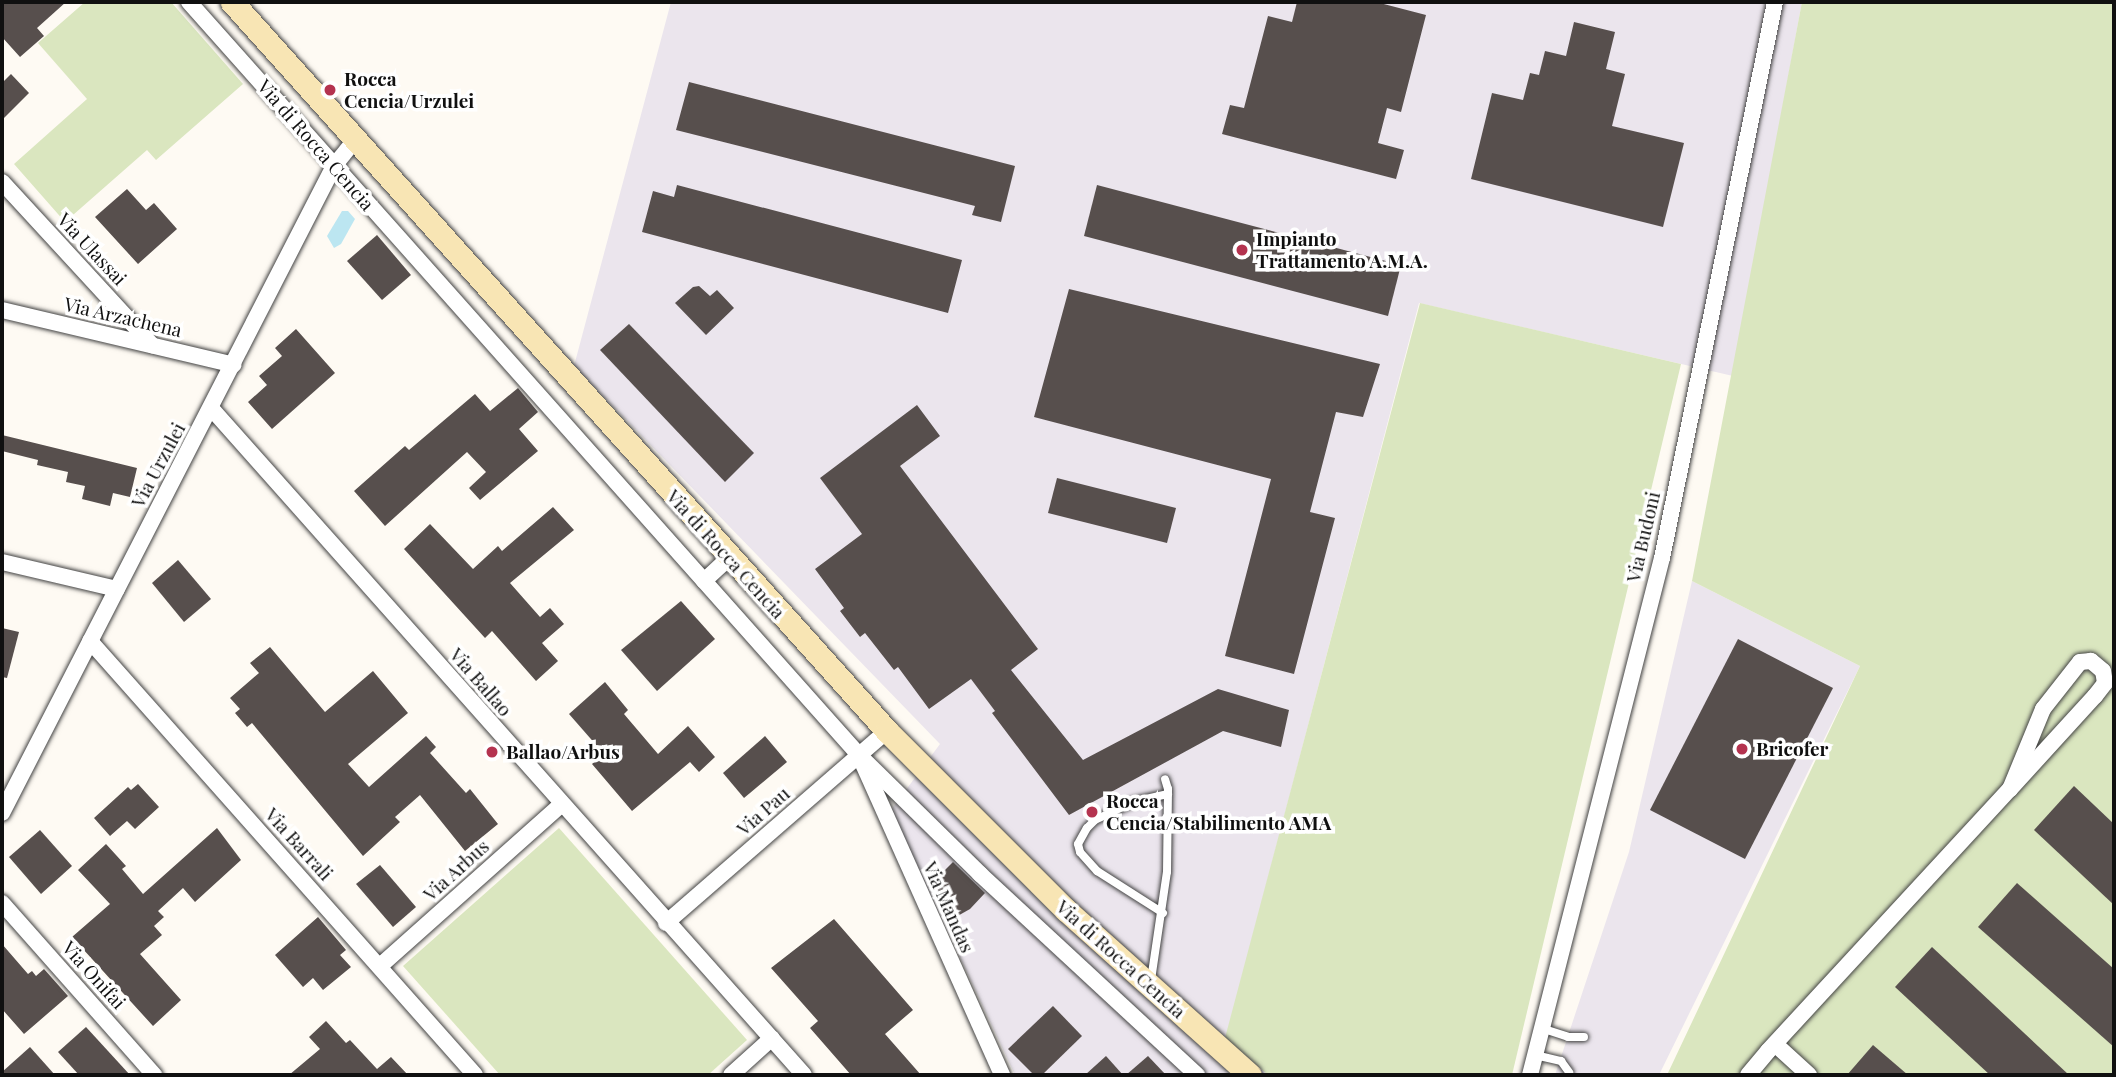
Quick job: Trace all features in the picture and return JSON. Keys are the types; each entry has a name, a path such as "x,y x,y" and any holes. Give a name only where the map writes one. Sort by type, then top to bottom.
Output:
{"main road":[{"name":"Via di Rocca Cencia","path":"232,2 887,731 1044,889 1250,1075"}],"street":[{"name":"Via di Rocca Cencia","path":"189,2 859,755 980,874 1198,1075"},
{"name":"Via Budoni","path":"1530,1075 1661,558 1775,2"},
{"name":"Via Urzulei","path":"2,811 234,365 334,166 356,139"},
{"name":"Via Ulassai","path":"2,182 152,345"},
{"name":"Via Arzachena","path":"2,310 234,365"},
{"name":"Via Ballao","path":"211,408 561,805 804,1075"},
{"path":"704,581 729,558"},
{"path":"2,562 117,589"},
{"name":"Via Barrali","path":"90,641 475,1075"},
{"path":"1748,1075 1774,1044 2010,789 2105,683 2103,671 2091,662 2080,662 2043,709 2010,789"},
{"name":"Via Pau","path":"666,923 887,731"},
{"name":"Via Mandas","path":"859,755 1002,1075"},
{"name":"Via Arbus","path":"380,966 561,805"},
{"name":"Via Onifai","path":"2,903 154,1075"},
{"path":"731,1075 772,1038"},
{"path":"1774,1044 1809,1075"}],"lane":[{"path":"1149,986 1163,913 1168,858 1168,794 1165,779"},
{"path":"1163,913 1097,871 1087,862 1079,844 1087,828 1096,820 1133,802 1168,794"},
{"path":"1541,1028 1568,1037 1584,1037"},
{"path":"1535,1055 1561,1061 1569,1072"}],"shaded area":[{"name":"Impianto Trattamento A.M.A.","path":"671,2 1802,2 1733,376 1419,303 1226,1038 1268,1075 1015,1075 891,810 940,744 574,366"},
{"path":"1692,581 1860,666 1659,1075 1555,1075 1629,852"}],"green space":[{"path":"85,2 171,2 243,84 156,160 147,150 65,222 14,164 87,99 38,43"},
{"path":"1802,2 2114,2 2114,1075 1667,1075 1860,666 1692,581"},
{"path":"1420,303 1681,364 1512,1075 1268,1075 1225,1038"},
{"path":"559,828 747,1040 708,1075 500,1075 403,966"}],"water":[{"path":"342,211 348,211 355,219 341,244 334,248 327,236"}],"building":[{"path":"2,2 66,2 37,28 44,36 20,57 2,37"},
{"path":"1297,2 1376,2 1426,15 1401,112 1387,108 1378,143 1404,150 1396,179 1222,134 1230,105 1244,108 1268,16 1292,22"},
{"path":"1574,22 1615,32 1606,69 1625,74 1612,126 1684,143 1663,227 1471,179 1492,93 1523,100 1530,73 1539,75 1545,51 1566,56"},
{"path":"11,74 29,93 2,120 2,83"},
{"path":"689,82 1015,166 1001,222 972,215 975,206 676,130"},
{"path":"677,185 962,260 948,313 642,232 653,191 674,197"},
{"name":"Impianto Trattamento A.M.A.","path":"1097,185 1401,265 1388,316 1084,236"},
{"path":"127,189 146,210 154,203 177,229 138,264 95,217"},
{"path":"377,235 411,275 382,300 347,261"},
{"path":"699,286 710,296 717,290 734,308 706,335 675,303 693,287"},
{"path":"1069,289 1380,364 1363,417 1336,412 1310,512 1335,518 1294,674 1225,656 1271,479 1034,417"},
{"path":"629,324 754,453 725,482 600,350"},
{"path":"296,329 335,373 272,429 248,402 267,385 259,376 282,356 275,348"},
{"path":"518,388 538,412 519,429 538,451 480,500 469,488 486,472 467,452 385,526 354,491 405,446 409,450 475,394 490,411"},
{"path":"917,405 940,436 900,466 1038,649 1011,670 1083,760 1218,689 1289,710 1281,747 1223,731 1069,815 992,713 995,711 971,679 929,709 898,667 894,670 865,633 860,637 840,611 844,608 815,569 862,534 820,478"},
{"path":"2,435 137,468 130,497 113,493 110,506 82,499 85,486 66,482 68,472 37,465 38,460 2,451"},
{"path":"1057,478 1176,508 1167,543 1048,513"},
{"path":"553,507 574,530 510,583 540,617 550,608 564,624 542,643 558,661 536,681 492,631 485,638 404,549 430,524 473,569 498,546 502,551"},
{"path":"178,560 211,599 184,622 152,583"},
{"path":"681,601 715,639 657,691 621,650"},
{"path":"2,628 19,632 7,678 2,677"},
{"name":"Bricofer","path":"1738,639 1833,688 1745,859 1650,810"},
{"path":"270,647 325,712 373,671 408,713 348,764 369,787 426,736 436,747 430,753 466,793 470,789 498,824 465,851 420,795 395,817 400,822 363,856 252,723 247,727 235,713 240,709 230,698 259,673 250,663"},
{"path":"605,682 628,710 624,714 658,754 688,726 715,757 699,772 690,762 632,811 592,764 604,754 569,714"},
{"path":"765,736 787,762 744,798 723,773"},
{"path":"138,784 159,807 135,829 127,821 110,836 94,818 128,787 131,790"},
{"path":"2074,786 2114,824 2114,905 2034,830"},
{"path":"217,828 241,860 195,902 183,888 158,911 164,917 154,926 162,935 140,954 181,1000 153,1026 72,937 110,904 78,870 106,844 126,866 122,869 143,894"},
{"path":"40,830 72,866 41,894 9,857"},
{"path":"953,862 985,893 970,909 954,918 931,884"},
{"path":"380,865 416,907 393,927 356,884"},
{"path":"2017,883 2114,969 2114,1047 1978,927"},
{"path":"318,917 346,950 340,955 351,967 323,990 313,978 303,987 275,955"},
{"path":"834,919 913,1010 885,1034 921,1075 851,1075 810,1028 818,1021 771,968"},
{"path":"2,944 28,974 32,971 36,976 44,969 68,996 24,1034 2,1009"},
{"path":"1932,947 2069,1075 1990,1075 1895,987"},
{"path":"1053,1006 1082,1036 1042,1075 1034,1075 1008,1049"},
{"path":"326,1021 346,1043 350,1040 377,1069 391,1057 408,1075 289,1075 320,1049 309,1037"},
{"path":"86,1027 130,1075 79,1075 58,1052"},
{"path":"1873,1045 1908,1075 1847,1075"},
{"path":"30,1047 55,1075 2,1075 2,1072"},
{"path":"1106,1056 1123,1075 1085,1075"},
{"path":"1148,1056 1166,1075 1126,1075"}],"place":[{"name":"Rocca Cencia/Urzulei","path":"330,90"},
{"name":"Impianto Trattamento A.M.A.","path":"1242,250"},
{"name":"Bricofer","path":"1742,749"},
{"name":"Ballao/Arbus","path":"492,752"},
{"name":"Rocca Cencia/Stabilimento AMA","path":"1092,812"}]}
